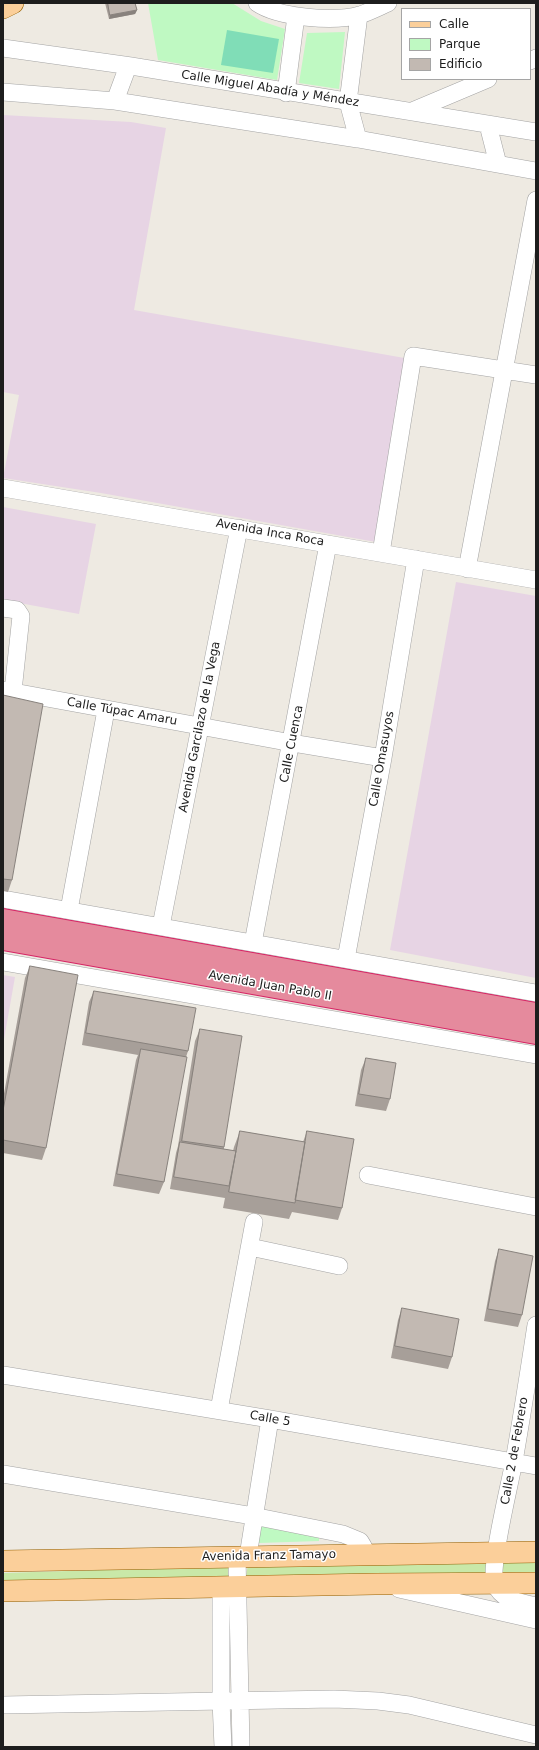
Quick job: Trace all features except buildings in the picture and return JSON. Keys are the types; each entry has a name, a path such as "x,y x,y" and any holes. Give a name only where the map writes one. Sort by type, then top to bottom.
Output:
{"highway":[{"name":"Avenida Juan Pablo II","path":"3,920 536,1014"},
{"name":"Avenida Juan Pablo II","path":"3,939 536,1033"}],"main road":[{"path":"3,8 13,3"},
{"name":"Avenida Franz Tamayo","path":"3,1561 536,1552"},
{"path":"3,1591 229,1586 536,1583"}],"street":[{"path":"257,3 296,16 326,19 359,15 388,3"},
{"path":"358,139 348,102 359,15"},
{"path":"286,93 296,16"},
{"name":"Calle Miguel Abadía y Méndez","path":"3,48 128,66 286,93 412,111 536,132"},
{"path":"115,101 128,66"},
{"path":"412,111 486,80"},
{"path":"3,92 115,101 358,139 536,171"},
{"path":"488,124 498,164"},
{"path":"467,569 536,200"},
{"path":"381,553 413,356 536,375"},
{"name":"Avenida Inca Roca","path":"3,488 536,580"},
{"name":"Avenida Garcilazo de la Vega","path":"161,926 239,528"},
{"name":"Calle Cuenca","path":"253,943 292,743 328,544"},
{"name":"Calle Omasuyos","path":"346,958 383,758 416,560"},
{"path":"3,608 17,610 21,616 8,691"},
{"name":"Calle Túpac Amaru","path":"8,691 106,710 200,725 292,743 383,758"},
{"path":"69,910 106,710"},
{"path":"3,899 346,958 536,993"},
{"name":"Avenida Juan Pablo II","path":"3,962 536,1055"},
{"path":"368,1175 536,1207"},
{"path":"219,1410 254,1222"},
{"path":"250,1247 339,1266"},
{"name":"Calle 2 de Febrero","path":"495,1583 496,1552 514,1461 536,1325"},
{"name":"Calle 5","path":"3,1375 219,1410 536,1466"},
{"path":"224,1747 221,1701 229,1586 242,1556 253,1516 270,1419"},
{"path":"3,1474 253,1516 343,1534 360,1541 367,1554"},
{"path":"495,1583 501,1595 510,1600 536,1606"},
{"path":"375,1584 536,1620"},
{"path":"229,1586 240,1701 241,1747"},
{"path":"3,1705 334,1699 378,1701 409,1705 536,1735"}],"shaded area":[{"path":"3,115 131,122 166,128 134,310 410,359 376,542 101,493 3,478 19,395 3,392"},
{"path":"3,507 96,524 79,614 3,600"},
{"path":"456,582 536,596 536,978 390,950"},
{"path":"3,975 15,977 3,1045"}],"green space":[{"path":"148,3 232,3 261,21 285,29 277,80 158,60"},
{"path":"227,30 279,39 273,73 221,65"},
{"path":"345,32 339,89 299,83 307,33"},
{"path":"259,1525 319,1538 319,1541 259,1543 257,1540"},
{"path":"536,1559 536,1582 246,1576 248,1564"},
{"path":"228,1566 228,1577 3,1583 3,1573"}]}
